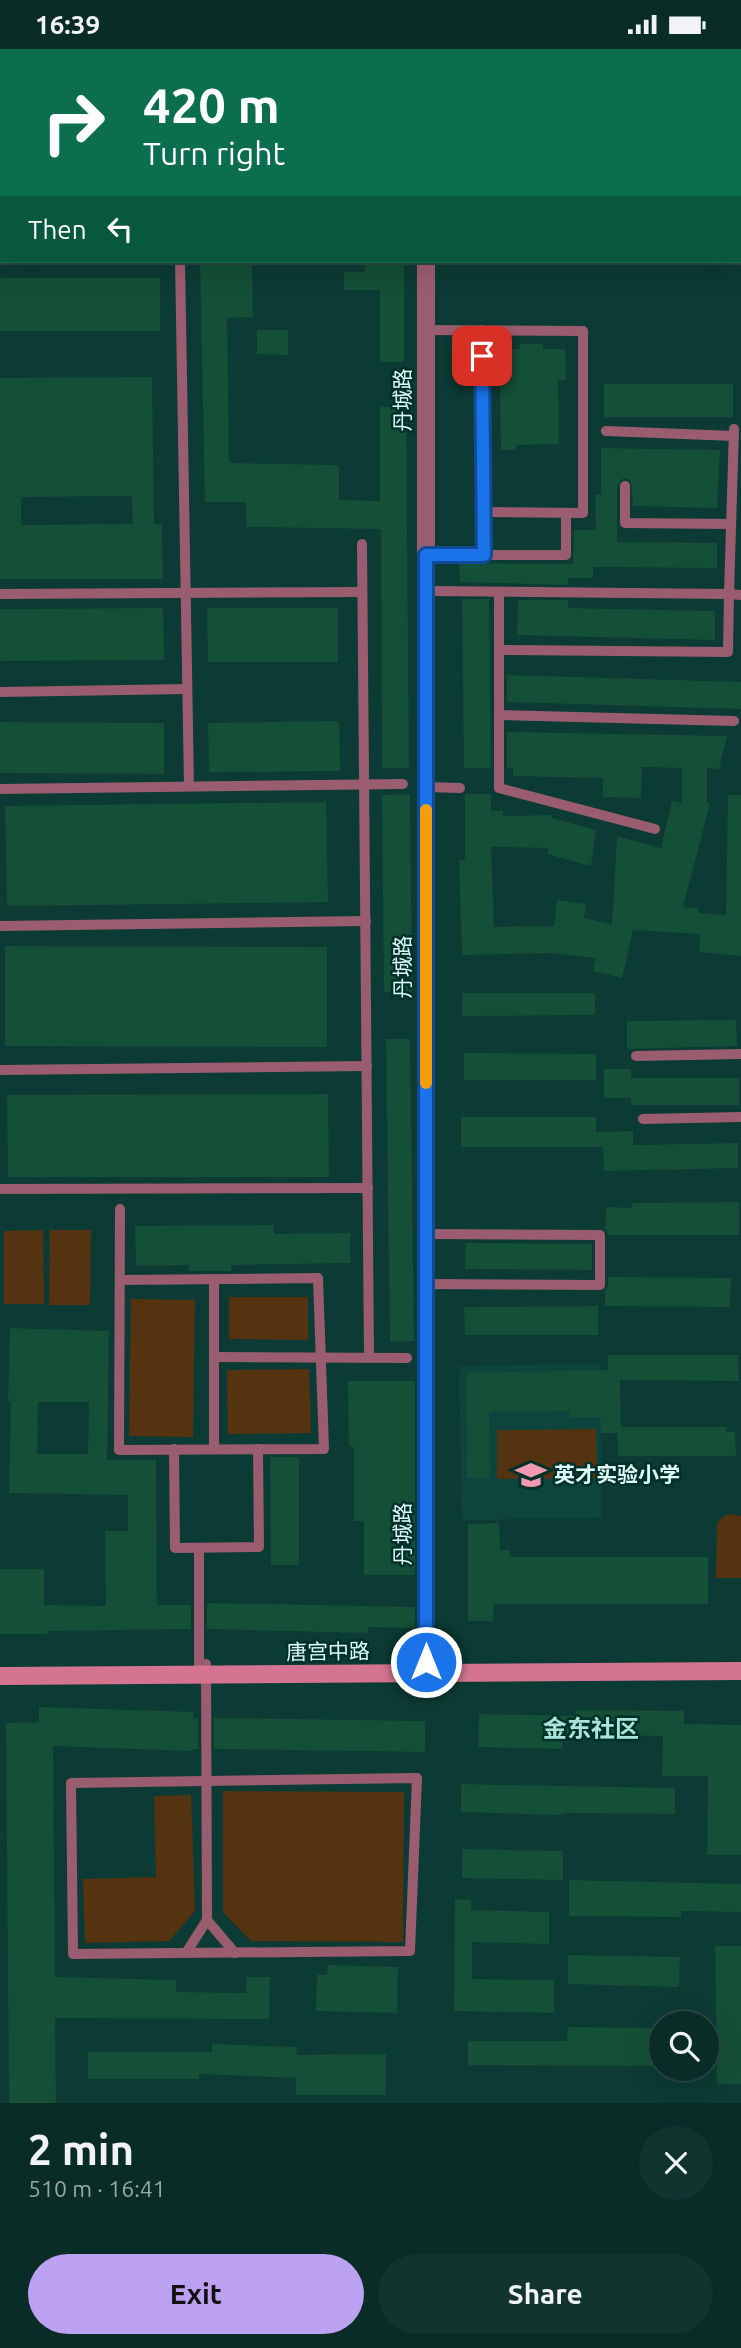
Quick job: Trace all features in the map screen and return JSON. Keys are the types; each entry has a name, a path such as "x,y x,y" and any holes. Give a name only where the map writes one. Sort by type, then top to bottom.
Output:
{"main road":[{"name":"唐宫中路","path":"426,1668 741,1660"},
{"name":"唐宫中路","path":"0,1664 741,1671"},
{"name":"唐宫中路","path":"0,1676 204,1668"}],"street":[{"name":"丹城路","path":"426,263 426,1668"}],"lane":[{"path":"180,263 189,786"},
{"path":"426,330 583,331 583,513 484,512"},
{"path":"482,330 484,555"},
{"path":"499,649 728,652 736,483 734,433 606,431"},
{"path":"625,486 625,523 734,529"},
{"path":"426,555 566,555 566,513"},
{"path":"362,544 369,1357"},
{"path":"426,591 741,595"},
{"path":"0,594 362,592"},
{"path":"499,592 496,788 655,829"},
{"path":"0,692 187,689"},
{"path":"499,715 734,721"},
{"path":"0,789 403,784"},
{"path":"426,787 460,788"},
{"path":"0,926 366,921"},
{"path":"636,1056 741,1054"},
{"path":"0,1069 367,1066"},
{"path":"643,1119 741,1118"},
{"path":"0,1189 368,1188"},
{"path":"120,1209 119,1450 324,1449 318,1278 120,1280"},
{"path":"426,1234 600,1235 600,1285 426,1284"},
{"path":"214,1279 214,1449"},
{"path":"214,1357 407,1358"},
{"path":"174,1449 175,1548 259,1547 258,1449"},
{"path":"186,1953 207,1920 204,1668 199,1548"},
{"path":"417,1778 410,1951 73,1954 71,1783 206,1780 417,1778"},
{"path":"207,1920 235,1953"}],"shaded area":[{"path":"43,1230 44,1304 4,1304 4,1231"},
{"path":"50,1230 91,1230 90,1305 49,1305"},
{"path":"229,1297 308,1297 308,1340 229,1339"},
{"path":"131,1299 195,1300 193,1437 129,1436"},
{"name":"英才实验小学","path":"600,1364 602,1518 462,1520 459,1366"},
{"path":"309,1369 311,1433 228,1434 227,1370"},
{"path":"596,1429 597,1478 497,1479 497,1430"},
{"path":"724,1516 741,1516 741,1578 716,1578 717,1523"},
{"path":"223,1791 404,1792 403,1942 251,1941 223,1912"},
{"path":"191,1795 195,1911 169,1941 85,1943 83,1879 156,1877 154,1796"}],"building":[{"path":"200,263 252,263 253,317 227,318 229,463 339,465 339,500 380,501 380,407 406,407 409,768 382,768 381,529 246,527 246,502 205,502"},
{"path":"365,263 404,263 404,362 380,362 380,290 344,290 344,272 365,272"},
{"path":"0,278 160,278 160,331 0,331"},
{"path":"257,330 288,330 288,355 257,354"},
{"path":"520,344 543,344 543,349 565,349 566,380 558,380 559,444 516,445 516,450 501,450 497,349 520,349"},
{"path":"152,377 154,524 162,524 163,579 0,579 0,378","holes":["132,496 133,524 21,525 21,497"]},
{"path":"604,384 733,384 733,417 604,417"},
{"path":"601,448 720,450 717,508 633,506 631,482 622,479 617,486 617,542 717,543 717,568 593,567 593,578 568,578 568,585 460,582 459,563 573,564 574,530 596,530 595,495 601,495"},
{"path":"462,599 489,599 491,768 464,768"},
{"path":"518,600 568,600 568,608 715,611 715,640 517,635"},
{"path":"163,608 164,660 0,661 0,609"},
{"path":"207,608 338,608 338,662 208,662"},
{"path":"507,675 741,682 741,709 507,702"},
{"path":"339,721 340,771 209,772 208,723"},
{"path":"0,722 164,723 164,774 0,773"},
{"path":"507,732 727,736 719,769 707,768 707,803 710,803 683,907 698,908 698,913 726,915 728,795 741,795 741,956 699,952 700,934 633,930 622,978 593,971 596,958 550,953 462,955 459,860 465,860 465,794 491,794 491,811 503,811 503,816 552,815 552,818 596,830 591,866 547,854 549,848 491,847 494,927 554,926 557,900 586,904 584,918 612,924 617,836 661,848 672,801 682,803 682,768 642,767 641,798 603,797 603,778 513,776 513,768 507,768"},
{"path":"410,794 412,992 384,992 382,795"},
{"path":"326,802 328,902 7,906 5,806"},
{"path":"5,946 327,947 327,1047 5,1046"},
{"path":"462,993 595,993 595,1015 462,1016"},
{"path":"736,1020 737,1046 627,1049 627,1021"},
{"path":"386,1039 410,1039 414,1341 390,1342"},
{"path":"464,1053 596,1054 596,1080 464,1080"},
{"path":"604,1069 631,1069 631,1078 739,1078 739,1105 631,1105 631,1098 604,1098"},
{"path":"328,1094 329,1177 8,1177 7,1095"},
{"path":"461,1117 596,1117 596,1132 633,1131 633,1145 738,1143 738,1168 604,1171 603,1147 461,1147"},
{"path":"739,1202 739,1235 608,1235 605,1229 606,1207 632,1208 632,1203"},
{"path":"274,1225 274,1234 350,1233 350,1263 231,1265 231,1271 189,1271 189,1265 136,1266 135,1226"},
{"path":"466,1243 592,1244 592,1270 465,1269"},
{"path":"608,1277 731,1278 730,1307 605,1306"},
{"path":"598,1306 598,1335 465,1335 464,1307"},
{"path":"10,1328 109,1331 107,1460 156,1460 157,1605 191,1605 191,1629 0,1634 0,1569 44,1569 44,1605 106,1606 105,1531 128,1531 128,1495 9,1493 11,1401 8,1401","holes":["38,1402 89,1402 88,1454 37,1454"]},
{"path":"608,1355 738,1355 739,1381 620,1380 621,1427 726,1427 726,1432 735,1432 736,1456 618,1456 618,1433 601,1433 600,1417 569,1417 569,1411 489,1412 490,1478 467,1478 466,1373 608,1370"},
{"path":"348,1381 415,1381 415,1575 364,1575 364,1521 354,1521 354,1447 349,1447"},
{"path":"270,1457 299,1457 299,1565 271,1565"},
{"path":"499,1523 500,1550 510,1550 510,1557 708,1557 708,1604 494,1604 493,1621 468,1621 468,1524"},
{"path":"209,1603 415,1607 415,1628 368,1627 368,1633 207,1629"},
{"path":"39,1707 194,1712 193,1718 198,1718 198,1749 192,1751 53,1746 55,1977 176,1980 176,1992 246,1993 246,1977 270,1977 269,2019 55,2018 56,2103 9,2103 6,1723 39,1722"},
{"path":"576,1710 684,1711 684,1724 741,1725 741,1855 707,1855 708,1776 662,1776 663,1736 562,1735 562,1749 478,1747 479,1714 576,1716"},
{"path":"214,1718 425,1721 425,1752 214,1749"},
{"path":"461,1784 675,1788 675,1814 461,1812"},
{"path":"462,1849 563,1851 563,1880 462,1878"},
{"path":"569,1880 741,1884 741,1912 681,1911 681,1917 569,1916"},
{"path":"455,1899 471,1900 471,1910 549,1912 549,1944 472,1942 472,1979 554,1980 554,2013 454,2011"},
{"path":"715,1946 741,1946 741,2084 717,2084 719,2011 716,2011"},
{"path":"568,1955 680,1957 679,1987 568,1984"},
{"path":"328,1965 398,1967 397,2013 316,2011 317,1975 327,1975"},
{"path":"568,2027 649,2028 649,2066 468,2065 468,2041 567,2041"},
{"path":"212,2044 297,2047 296,2055 386,2054 386,2095 296,2095 296,2078 199,2074 199,2079 88,2079 88,2052 212,2052"}],"slow traffic":[{"path":"426,810 426,1083"}],"place":[{"name":"英才实验小学","path":"531,1475"}],"district":[{"name":"金东社区","path":"591,1729"}],"route":[{"path":"426,1662 426,555 484,555 482,356"}]}
